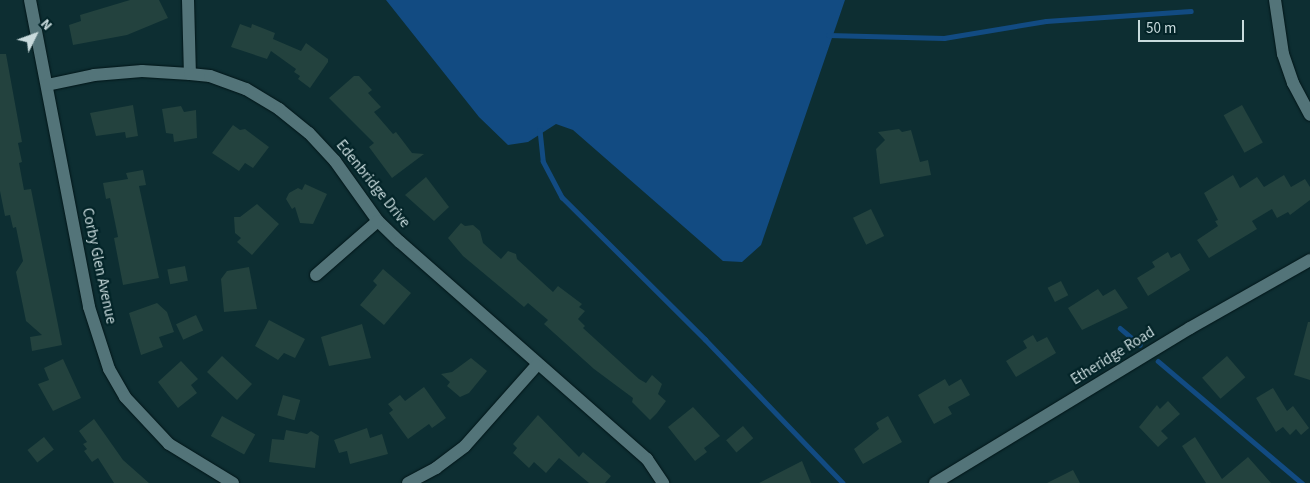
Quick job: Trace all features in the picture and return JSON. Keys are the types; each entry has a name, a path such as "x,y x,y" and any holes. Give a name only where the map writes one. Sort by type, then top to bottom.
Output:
{"street":[{"name":"Corby Glen Avenue","path":"30,0 89,307 109,369 126,396 169,444 233,483"},
{"path":"188,0 192,42 190,74"},
{"path":"1275,0 1283,54 1293,84 1310,115"},
{"name":"Edenbridge Drive","path":"47,85 103,74 142,71 190,74 210,76 246,89 279,108 310,133 335,161 378,222 537,365 647,459 663,483"},
{"path":"316,275 378,222"},
{"name":"Etheridge Road","path":"935,483 1190,328 1310,260"},
{"path":"408,483 436,468 466,446 537,365"}],"water":[{"path":"386,0 845,0 761,245 742,262 723,261 573,130 556,124 528,142 508,145 479,117"}],"building":[{"path":"130,0 159,0 168,18 127,35 73,45 69,25 81,21 80,15"},
{"path":"240,24 251,28 252,24 275,33 273,39 301,51 306,43 328,59 328,62 310,88 298,79 300,76 294,72 296,69 271,51 267,59 231,47"},
{"path":"0,54 6,54 22,142 18,143 22,162 19,163 24,190 31,189 62,345 32,351 30,337 42,335 26,321 16,272 23,261 16,227 13,228 10,215 5,216 0,191"},
{"path":"354,76 359,76 372,90 368,93 381,107 374,112 393,134 396,132 412,153 424,154 392,178 369,147 374,143 329,98"},
{"path":"133,105 138,136 126,138 125,132 96,136 90,113"},
{"path":"1242,105 1263,143 1244,153 1224,115"},
{"path":"181,106 184,112 196,110 197,138 174,142 173,134 166,133 162,109"},
{"path":"233,125 240,130 245,129 269,147 253,168 245,163 239,171 212,153"},
{"path":"899,129 902,132 911,130 920,162 928,160 931,175 880,184 876,149 885,140 878,132"},
{"path":"143,170 146,185 139,186 159,278 123,285 114,238 118,237 110,198 106,199 103,183 128,179 126,173"},
{"path":"1233,175 1240,188 1257,177 1264,187 1284,175 1291,187 1305,179 1310,187 1310,200 1290,215 1288,212 1277,218 1272,209 1252,221 1257,229 1209,258 1197,240 1218,226 1215,221 1218,220 1204,193"},
{"path":"426,177 449,207 434,221 405,195"},
{"path":"305,184 327,194 313,224 300,223 295,207 292,209 286,199 289,193 298,188 302,190"},
{"path":"257,204 279,224 252,255 237,242 241,238 235,233 234,217 240,217"},
{"path":"871,209 884,236 866,245 853,218"},
{"path":"461,223 465,226 473,225 480,231 483,243 501,259 508,251 516,254 517,259 553,292 558,286 582,304 579,307 585,311 578,319 585,326 583,328 639,379 646,383 652,375 662,384 658,394 666,401 650,420 632,402 633,398 594,369 544,324 548,320 528,303 524,307 463,256 448,238"},
{"path":"1168,252 1171,258 1180,253 1190,270 1148,296 1137,278 1155,267 1152,262"},
{"path":"185,266 188,281 170,284 167,269"},
{"path":"249,267 257,309 224,312 221,279 227,271"},
{"path":"383,269 411,293 384,325 360,305 377,285 373,281"},
{"path":"1061,281 1068,295 1055,302 1048,288"},
{"path":"1098,289 1103,296 1115,289 1128,308 1082,330 1068,308"},
{"path":"157,303 167,312 174,332 159,337 163,347 141,355 129,313"},
{"path":"196,315 203,330 183,340 176,324"},
{"path":"269,320 305,339 295,358 284,353 278,360 255,346"},
{"path":"1308,322 1310,322 1310,380 1294,375"},
{"path":"362,324 371,358 329,366 321,337"},
{"path":"1033,335 1037,342 1047,337 1056,353 1016,377 1006,361 1027,348 1023,341"},
{"path":"222,356 252,384 237,400 207,372"},
{"path":"1227,356 1245,377 1220,399 1202,378"},
{"path":"471,358 487,371 469,393 460,397 447,386 450,382 441,374 452,372"},
{"path":"63,359 81,398 53,411 38,384 49,380 44,368"},
{"path":"181,361 198,379 191,385 197,393 178,408 158,382"},
{"path":"945,379 949,386 961,379 970,395 948,407 952,414 934,424 918,395"},
{"path":"424,387 446,418 432,428 429,424 408,439 389,413 393,410 388,404 400,395 405,401"},
{"path":"1273,388 1287,411 1293,406 1309,428 1301,435 1296,429 1290,435 1283,427 1276,432 1256,398"},
{"path":"283,395 300,400 295,420 277,415"},
{"path":"1168,401 1180,414 1161,431 1168,438 1158,447 1139,427 1157,405 1160,409"},
{"path":"693,407 720,436 704,448 707,452 695,461 668,427"},
{"path":"538,415 579,457 583,452 611,476 605,483 589,483 559,458 546,473 534,462 529,468 513,453 517,448 513,444"},
{"path":"222,416 255,434 244,455 211,436"},
{"path":"888,416 902,442 863,464 854,449 879,429 876,423"},
{"path":"94,419 123,460 149,483 114,483 98,458 92,462 84,451 87,449 83,444 87,442 79,431"},
{"path":"743,426 753,438 736,452 726,440"},
{"path":"367,428 370,438 382,434 388,454 350,464 347,451 339,453 334,440"},
{"path":"286,430 307,434 311,431 319,436 315,468 269,462 272,439 284,440"},
{"path":"44,437 54,450 37,463 27,450"},
{"path":"1195,437 1222,479 1248,457 1271,483 1206,483 1182,446"},
{"path":"802,461 811,483 759,483"},
{"path":"1073,470 1080,483 1047,483"}],"waterway":[{"path":"828,35 944,38 1046,21 1191,11"},
{"path":"540,130 543,161 562,197 705,339 843,483"},
{"path":"1120,328 1140,345"},
{"path":"1158,361 1302,483"}]}
